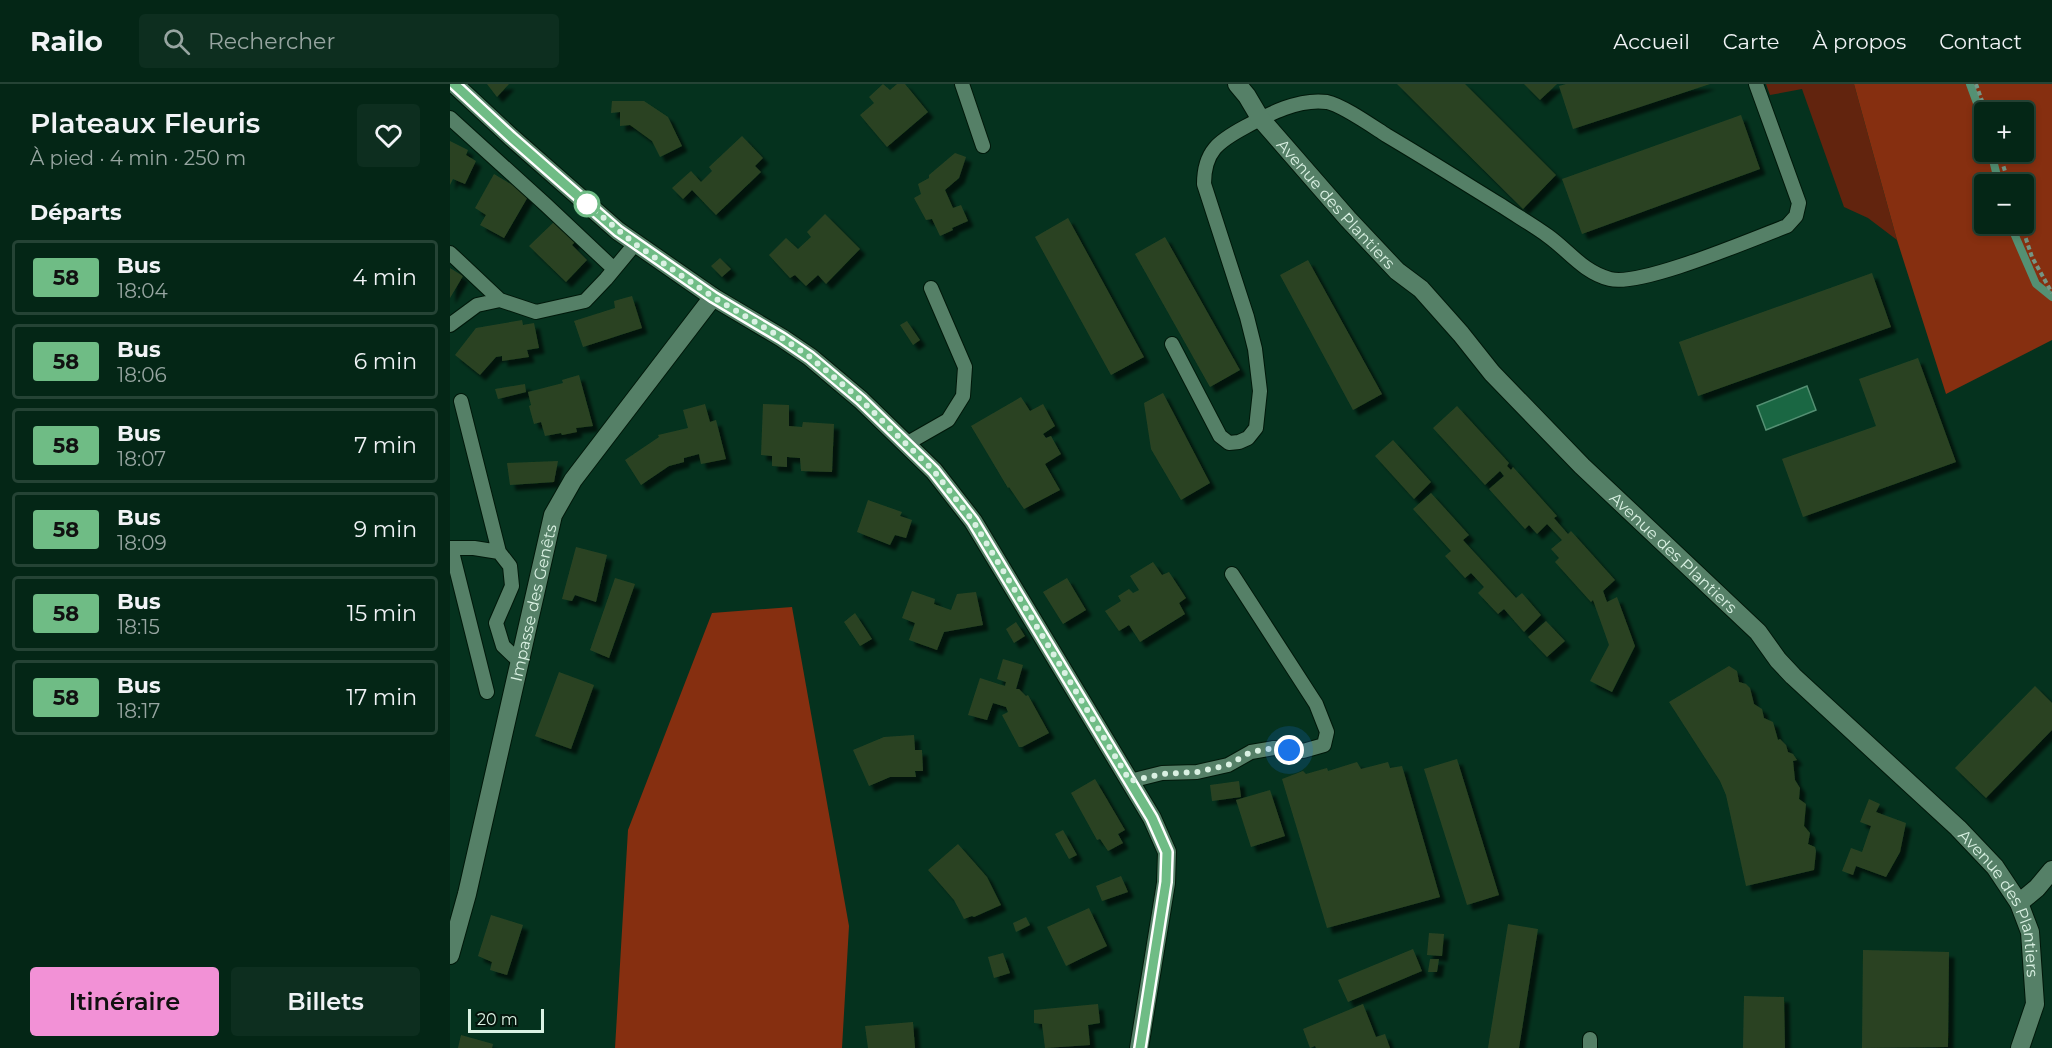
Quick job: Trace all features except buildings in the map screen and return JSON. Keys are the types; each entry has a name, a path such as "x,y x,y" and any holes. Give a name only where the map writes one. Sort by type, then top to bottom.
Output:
{"street":[{"path":"454,84 594,211 635,244 713,297 810,357 861,400 934,471 973,521 1152,818 1167,852 1166,882 1140,1048"},
{"name":"Avenue des Plantiers","path":"1237,84 1260,118 1348,219 1397,271 1421,289 1508,390 1582,466 1758,632 1793,676 1958,828 1995,867 2019,903 2030,932 2034,1004 2020,1048"},
{"name":"Impasse des Genêts","path":"450,955 467,894 553,516 573,480 713,297"},
{"path":"2019,903 2037,888 2052,870"}],"lane":[{"path":"962,84 983,146"},
{"path":"1172,344 1220,436 1229,443 1248,438 1256,428 1260,392 1255,349 1204,184 1204,170 1213,149 1224,139 1260,118 1293,105 1329,102 1460,180 1548,236 1587,270 1612,280 1646,276 1709,255 1787,226 1796,216 1798,203 1756,84"},
{"path":"450,118 614,270"},
{"path":"450,253 500,300 536,312 585,301 635,244"},
{"path":"906,444 948,420 963,396 965,367 931,288"},
{"path":"450,325 477,305 500,300"},
{"path":"461,401 499,552 510,566 512,586 496,623 503,646 519,661"},
{"path":"487,692 451,548 499,552"},
{"path":"1130,781 1162,774 1197,772 1228,765 1251,752 1274,748 1303,751 1324,745 1327,732 1316,704 1232,574"}],"path":[{"path":"1976,84 1982,102"},
{"path":"2024,234 2032,258 2052,292"}],"shaded area":[{"path":"1766,84 1854,84 1897,240 1868,218 1844,207 1802,89 1770,95"},
{"path":"1854,84 2052,84 2052,340 1946,394 1897,240"},
{"path":"1807,386 1816,410 1766,430 1757,406"},
{"path":"792,607 849,926 842,1048 615,1048 628,830 712,613"}],"waterway":[{"path":"1970,84 1977,102"},
{"path":"1994,162 1996,174"},
{"path":"2014,234 2036,284 2052,297"}],"bus line":[{"name":"58","path":"454,84 594,211 635,244 713,297 782,338 837,379 934,471 973,521 1152,818 1167,852 1166,882 1140,1048"}],"route":[{"path":"587,204 635,244 713,297 810,357 861,400 934,471 973,521 1130,781 1162,774 1197,772 1228,765 1251,752 1274,748 1289,750"}]}
